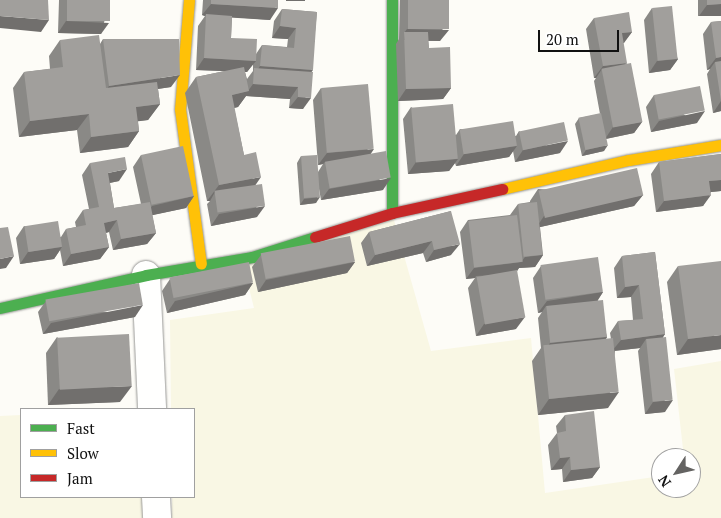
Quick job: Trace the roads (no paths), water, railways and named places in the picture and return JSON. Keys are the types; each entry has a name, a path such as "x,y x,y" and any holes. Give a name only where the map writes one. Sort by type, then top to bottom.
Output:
{"street":[{"path":"189,0 180,109 201,264"},
{"path":"392,0 392,213"},
{"path":"0,308 146,275 201,264 252,257 392,213 629,160 721,145"},
{"path":"146,275 152,408"},
{"path":"156,498 157,518"}]}
